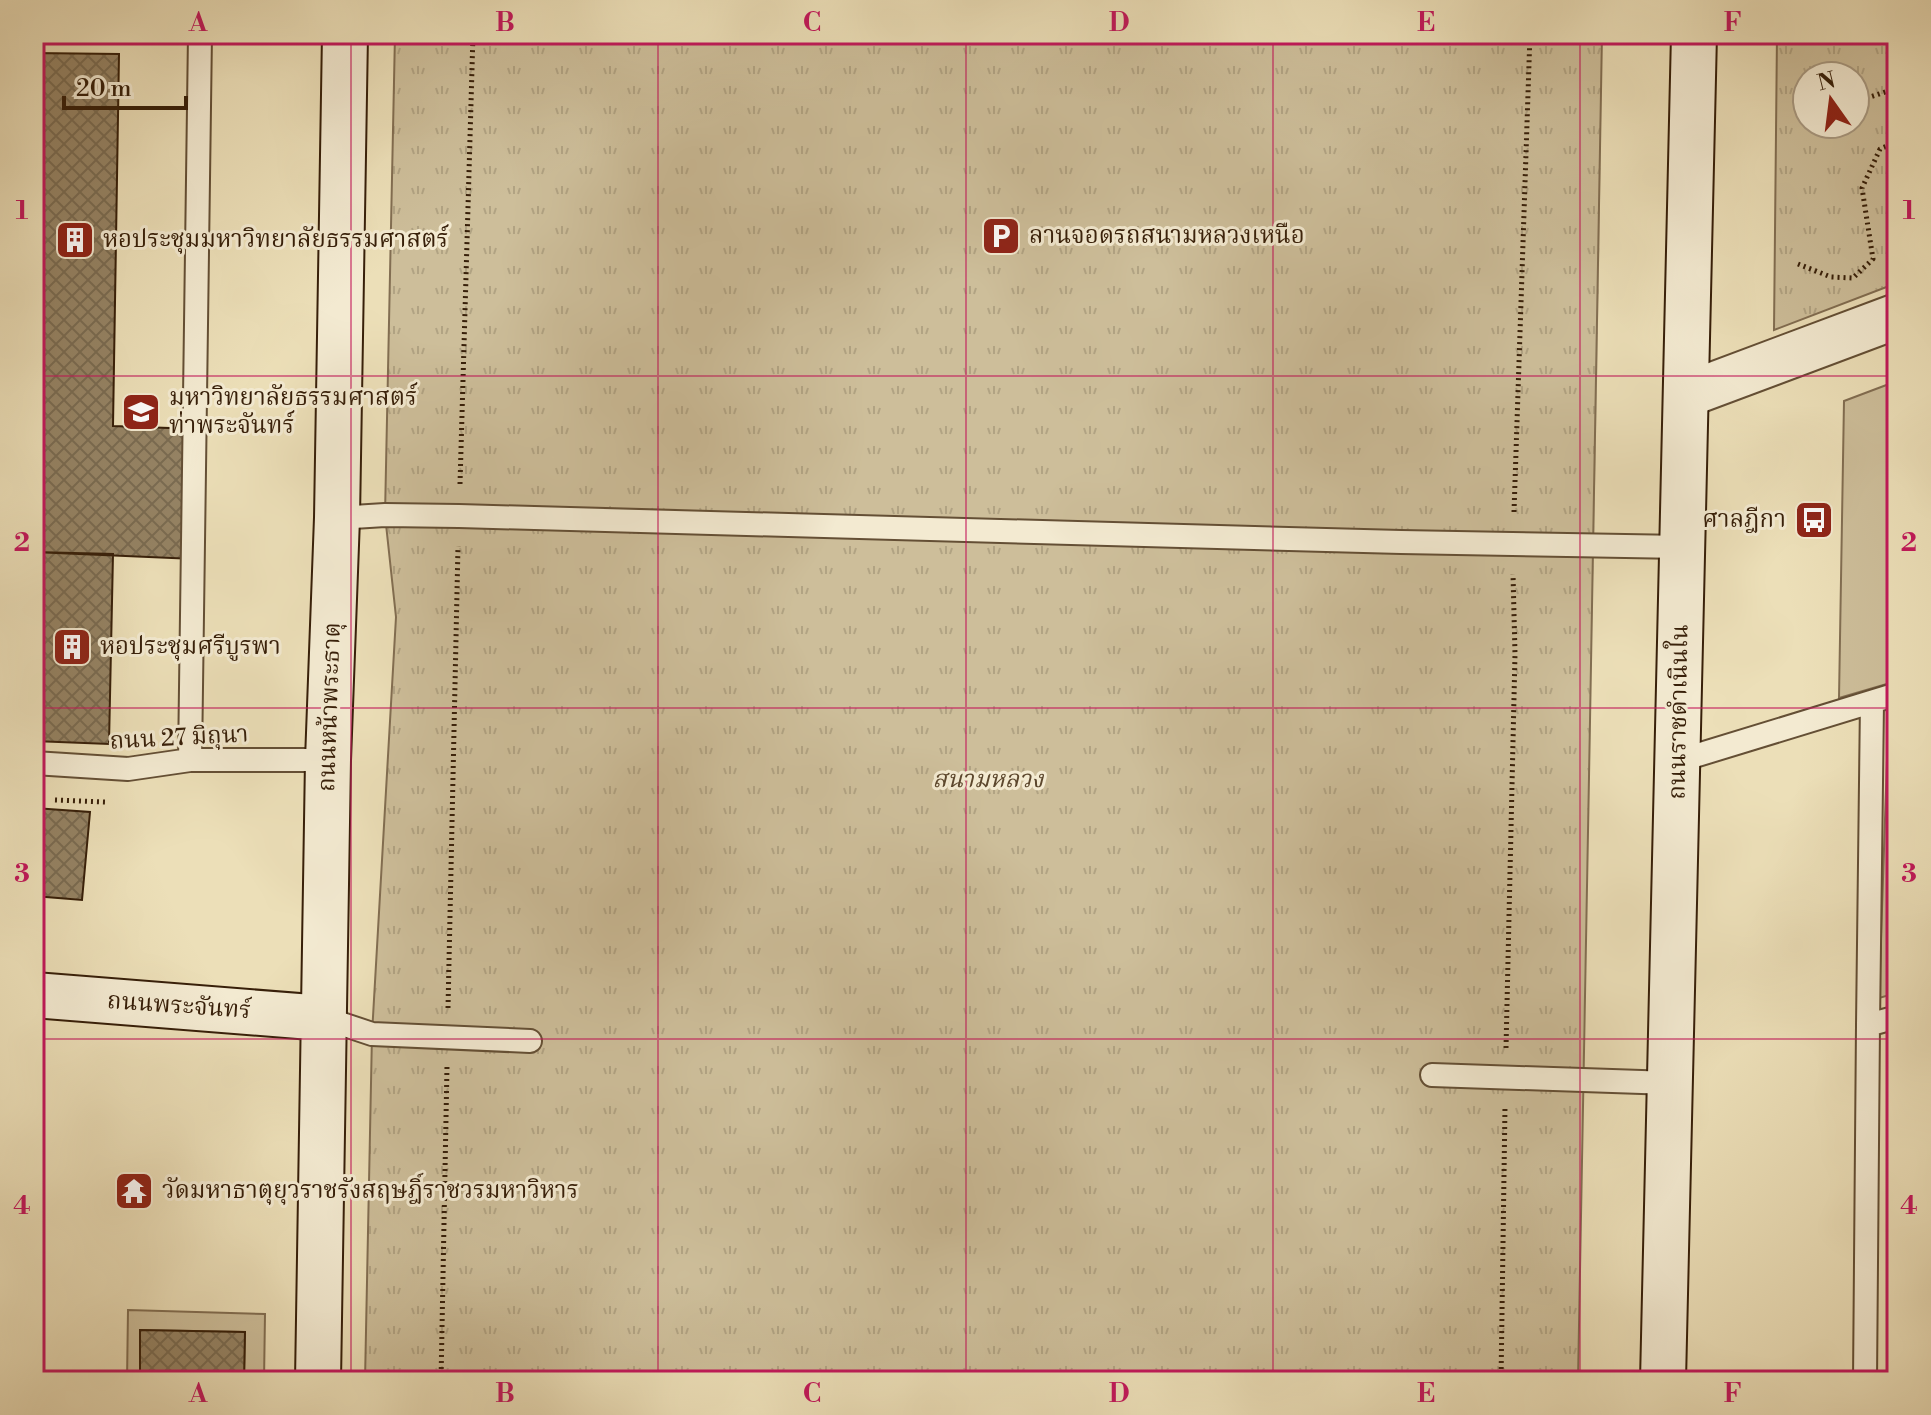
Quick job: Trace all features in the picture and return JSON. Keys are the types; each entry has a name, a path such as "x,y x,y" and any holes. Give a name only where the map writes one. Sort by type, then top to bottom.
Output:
{"street":[{"name":"ถนนหน้าพระธาตุ","path":"318,1381 328,760 337,518 345,34"},
{"name":"ถนนราชดำเนินใน","path":"1663,1381 1696,37"},
{"path":"1686,395 1897,316"},
{"name":"ถนนพระจันทร์","path":"34,995 324,1018"}],"lane":[{"path":"190,760 200,34"},
{"path":"337,518 459,516 1683,547"},
{"path":"1678,761 1897,694"},
{"path":"1865,1381 1872,702"},
{"name":"ถนน 27 มิถุนา","path":"34,763 128,769 190,760 328,760"},
{"path":"1868,1025 1897,1017"},
{"path":"324,1018 372,1034 530,1041"},
{"path":"1432,1075 1671,1083"}],"path":[{"path":"441,1381 459,516 473,34"},
{"path":"1501,1381 1515,654 1513,545 1530,34"},
{"path":"1871,97 1897,88"},
{"path":"1798,264 1831,277 1853,278 1873,259 1862,188 1880,149 1897,142"}],"green space":[{"name":"สนามหลวง","path":"395,34 1602,34 1578,1381 365,1381 372,1034 396,617 385,515"},
{"path":"1777,34 1897,34 1897,283 1774,330"},
{"path":"1897,381 1897,681 1839,698 1844,401"},
{"path":"1897,757 1897,993 1879,998 1887,760"},
{"path":"128,1310 265,1314 264,1381 244,1381 245,1332 141,1330 140,1381 127,1381"}],"building":[{"name":"หอประชุมมหาวิทยาลัยธรรมศาสตร์","path":"34,53 119,54 113,426 197,429 194,559 34,552"},
{"name":"หอประชุมศรีบูรพา","path":"34,552 113,554 109,744 34,741"},
{"path":"34,808 90,812 82,900 34,896"},
{"path":"140,1330 245,1332 244,1381 140,1381"}],"place":[{"name":"ลานจอดรถสนามหลวงเหนือ","path":"1001,236"},
{"name":"หอประชุมมหาวิทยาลัยธรรมศาสตร์","path":"75,240"},
{"name":"มหาวิทยาลัยธรรมศาสตร์ ท่าพระจันทร์","path":"141,412"},
{"name":"ศาลฎีกา","path":"1814,520"},
{"name":"หอประชุมศรีบูรพา","path":"72,647"},
{"name":"วัดมหาธาตุยุวราชรังสฤษฎิ์ราชวรมหาวิหาร","path":"134,1191"}]}
